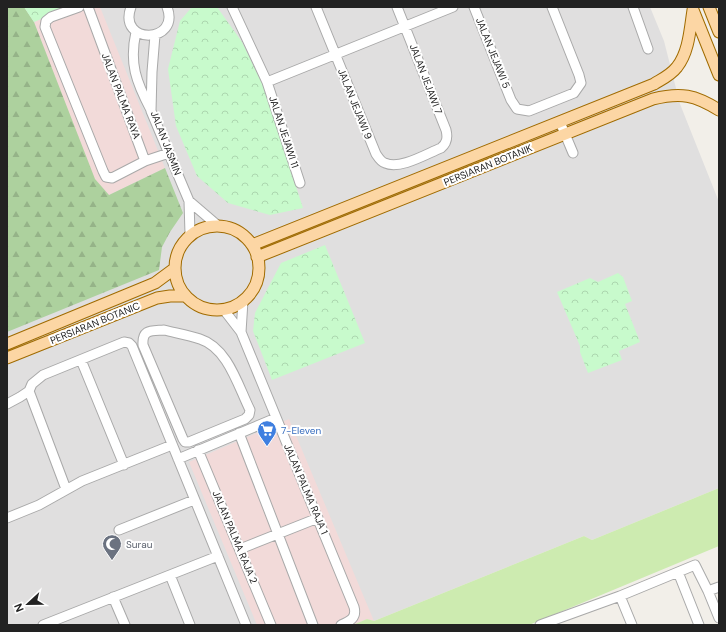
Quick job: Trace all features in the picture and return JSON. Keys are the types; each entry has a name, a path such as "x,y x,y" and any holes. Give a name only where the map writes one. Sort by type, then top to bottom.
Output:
{"main road":[{"path":"709,7 719,32"},
{"path":"692,9 719,75"},
{"path":"252,245 654,84 668,76 677,67 683,57 687,43 692,9"},
{"name":"PERSIARAN BOTANIK","path":"257,257 653,99 677,94 693,96 719,110"},
{"path":"217,225 225,226 241,233 252,245 257,257 259,269 257,281 252,292 243,301 224,310 203,308 193,303 179,288 174,269 176,256 181,244 190,234 198,229 217,225"},
{"name":"PERSIARAN BOTANIC","path":"7,344 155,283 174,269"},
{"name":"PERSIARAN BOTANIC","path":"7,358 157,298 185,296"}],"street":[{"path":"80,7 51,17 46,21 45,27 106,177 112,178 145,161 169,153"},
{"name":"JALAN PALMA RAYA","path":"88,7 145,161"},
{"path":"131,7 129,19 132,26 136,32 149,36 160,32 167,24 169,14 168,7"},
{"name":"JALAN JEJAWI 11","path":"232,7 267,82 300,183"},
{"name":"JALAN JEJAWI 9","path":"316,7 376,154"},
{"name":"JALAN JEJAWI 7","path":"376,154 383,163 392,165 402,164 441,148 447,139 446,130 397,7"},
{"path":"267,82 453,7"},
{"name":"JALAN JEJAWI 5","path":"474,7 511,100 517,108 529,111 574,93 581,83 552,7"},
{"path":"633,7 648,49"},
{"path":"136,32 133,48 134,66 142,94 152,111"},
{"name":"JALAN JASMIN","path":"155,35 152,72 152,111 189,201 190,234"},
{"path":"560,122 573,153"},
{"name":"JALAN JASMIN","path":"189,201 217,225"},
{"name":"JALAN PALMA RAJA 1","path":"243,301 241,332 356,612 350,621 341,625"},
{"path":"224,310 241,332"},
{"path":"164,330 200,339 211,344 224,356 250,410 249,415 245,419 224,428 189,442 185,442 182,439 143,345 144,334 149,331 164,330"},
{"path":"7,404 29,391 32,384 43,374 124,342 129,343 132,346 246,625"},
{"path":"81,360 124,465"},
{"path":"29,391 66,490"},
{"path":"178,459 276,418"},
{"path":"224,428 229,437"},
{"path":"239,433 313,625"},
{"path":"7,518 39,505 82,481 172,445"},
{"name":"JALAN PALMA RAJA 2","path":"198,450 271,625"},
{"path":"119,530 194,500"},
{"path":"240,549 318,518"},
{"path":"43,625 218,556"},
{"path":"540,625 563,621 695,565 719,618"},
{"path":"678,572 700,625"},
{"path":"170,575 190,625"},
{"path":"708,591 719,587"},
{"path":"620,596 632,625"},
{"path":"113,597 125,625"}],"shaded area":[{"path":"7,7 650,7 664,41 680,104 719,202 719,488 592,540 584,536 374,621 367,619 353,625 7,625"},
{"path":"70,7 100,7 165,168 109,195 94,179 34,22"},
{"path":"289,419 374,621 367,619 353,625 257,625 189,462"}],"green space":[{"path":"7,7 24,7 34,22 95,179 109,195 165,168 183,213 162,247 159,270 7,332"},
{"path":"24,7 66,7 67,8 34,22"},
{"path":"192,7 217,7 242,42 263,85 303,208 270,215 228,203 197,176 176,126 168,69 180,21"},
{"path":"325,245 365,343 272,380 253,331 255,313 281,263"},
{"path":"618,273 623,277 632,301 625,304 640,342 619,351 622,360 588,373 580,352 580,346 557,292 590,278 598,282"},
{"path":"719,488 719,546 529,625 353,625 367,619 374,621 584,536 592,540"}],"place":[{"name":"7-Eleven","path":"267,447"},
{"name":"Surau","path":"112,561"}]}
